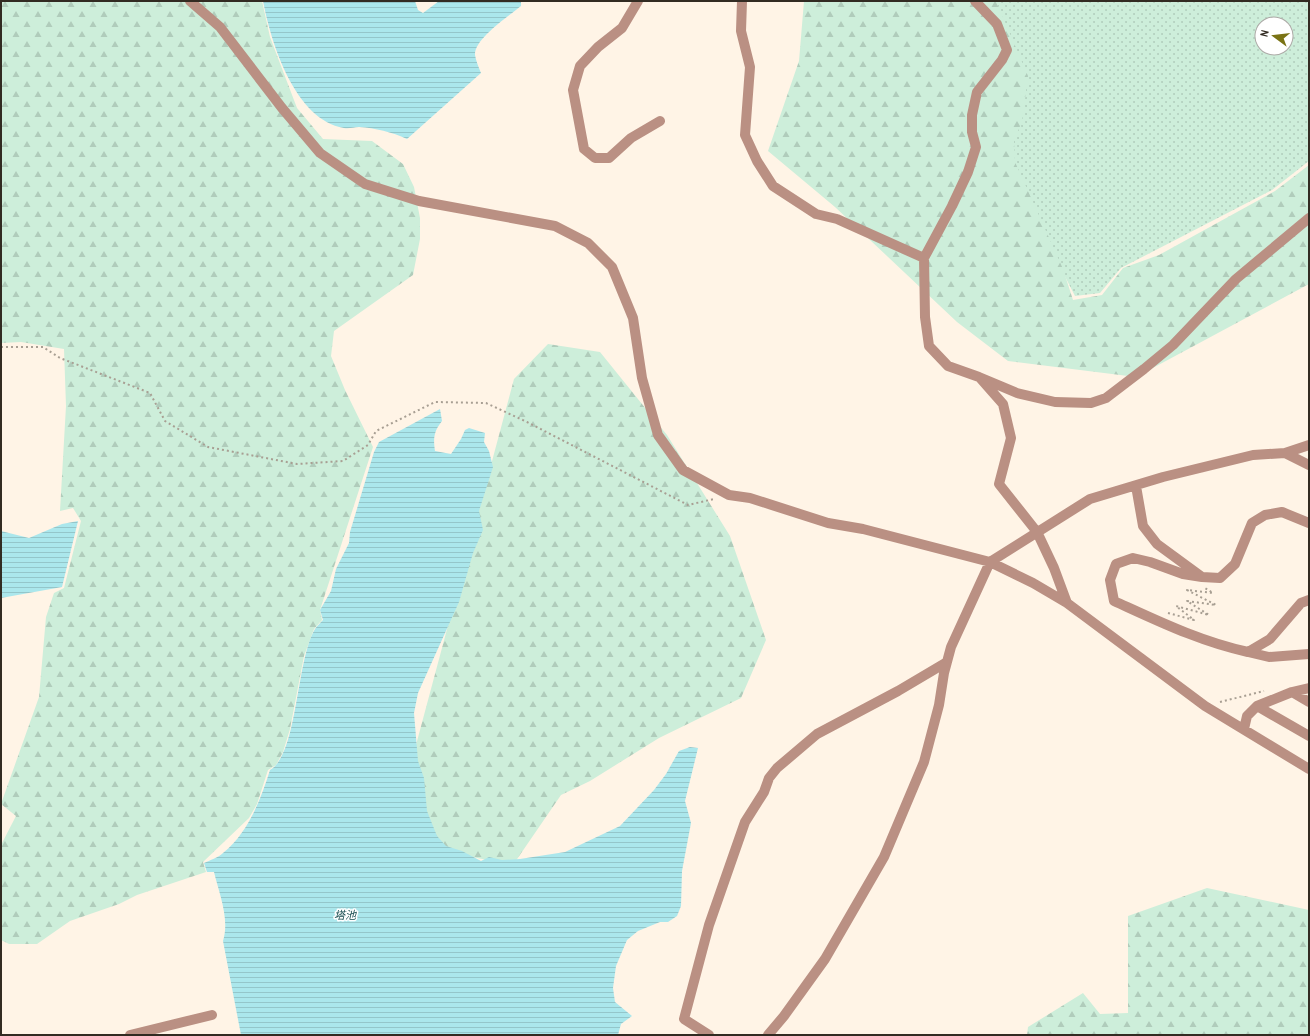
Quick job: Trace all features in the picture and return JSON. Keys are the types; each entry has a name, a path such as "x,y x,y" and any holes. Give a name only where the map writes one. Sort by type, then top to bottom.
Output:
{"street":[{"path":"190,1 220,27 282,108 320,153 365,184 419,201 555,226 588,243 612,267 633,318 642,378 658,435 683,470 729,495 750,498 828,523 863,529 990,562 1033,583 1067,603 1205,706 1244,728 1309,769"},
{"path":"638,1 622,28 598,47 580,66 573,90 578,125 584,149 595,158 609,158 631,138 660,120"},
{"path":"742,1 741,31 750,67 745,135 757,161 773,186 816,214 837,219 924,258"},
{"path":"975,1 997,24 1007,50 1002,60 978,92 972,115 972,132 976,147 972,160 952,206 924,258 925,317 929,346 948,366 979,376 1017,393 1055,402 1091,403 1106,398 1173,345 1236,279 1309,218"},
{"path":"979,376 1003,404 1011,438 999,484 1037,532 1054,568 1067,603"},
{"path":"768,1035 784,1016 825,959 884,857 924,762 939,705 947,662 956,635 990,562 1090,499 1163,477 1253,455 1285,453 1309,445"},
{"path":"1285,453 1309,465"},
{"path":"1136,486 1143,526 1157,544 1202,582"},
{"path":"1309,523 1282,512 1265,515 1252,523 1234,564 1220,578 1202,582 1150,562 1133,558 1116,564 1110,580 1114,601 1174,629 1225,647 1269,657 1309,654"},
{"path":"1248,652 1270,639 1301,603 1309,600"},
{"path":"709,1035 684,1019 709,925 746,822 764,792 769,778 777,768 817,734 898,691 947,662"},
{"path":"1244,728 1247,716 1257,706 1292,692 1309,688"},
{"path":"1292,692 1309,702"},
{"path":"1257,706 1309,736"},
{"path":"130,1035 212,1015"}],"path":[{"path":"1,348 43,347 60,358 150,393 165,420 208,447 296,464 343,461 368,445 376,431 435,402 486,403 527,422 688,505 729,495"},
{"path":"1174,629 1168,612 1194,620 1176,606 1209,615 1187,602 1216,605 1187,590 1213,593 1202,582"},
{"path":"1205,706 1264,690"}],"green space":[{"path":"1,1 262,1 270,37 297,108 323,139 372,141 403,164 414,187 420,218 420,239 413,275 334,331 331,356 345,390 373,447 320,610 322,620 314,629 304,656 290,729 283,752 276,765 268,770 257,804 249,818 203,862 206,872 137,895 119,904 70,921 37,944 9,944 1,940 1,845 16,816 1,804 39,697 46,617 54,593 64,588 81,521 73,508 60,511 66,406 64,349 21,342 1,343"},
{"path":"804,1 996,1 1028,76 1022,121 1014,141 1015,162 1063,269 1073,300 1102,295 1123,268 1159,255 1275,191 1309,165 1309,284 1136,377 1008,361 957,322 835,207 768,151 799,61"},
{"path":"990,1 1309,1 1309,161 1272,190 1121,268 1100,293 1075,296 1036,220 997,151"},
{"path":"548,344 600,352 667,435 730,536 766,640 741,698 659,738 590,781 561,795 513,865 442,851 413,805 416,745 514,379"},
{"path":"1207,888 1309,910 1309,1035 1027,1035 1028,1027 1083,993 1100,1014 1128,1013 1128,916"}],"water":[{"path":"263,1 415,1 418,10 423,13 439,1 521,1 521,6 493,28 480,42 476,49 475,55 481,73 407,139 389,132 371,128 344,128 327,122 312,111 299,95 279,58"},
{"name":"塔池","path":"440,409 442,421 437,428 435,435 435,451 451,454 465,430 469,428 485,433 484,442 489,451 493,467 479,511 483,530 473,553 459,602 418,693 414,713 418,761 424,778 427,811 437,836 446,846 462,851 481,861 489,857 502,860 520,859 565,852 620,826 654,790 666,774 679,751 690,747 698,748 685,801 691,823 682,871 681,906 677,916 668,922 660,922 638,931 627,940 616,966 613,988 615,1002 632,1016 621,1024 618,1035 241,1035 223,941 225,933 225,915 214,872 207,872 204,863 221,855 240,836 258,804 270,770 279,761 286,746 292,727 309,643 315,629 323,620 320,610 331,591 336,569 349,543 350,532 374,452 379,442"},
{"path":"78,521 62,587 1,598 1,531 29,538 62,524"}]}
